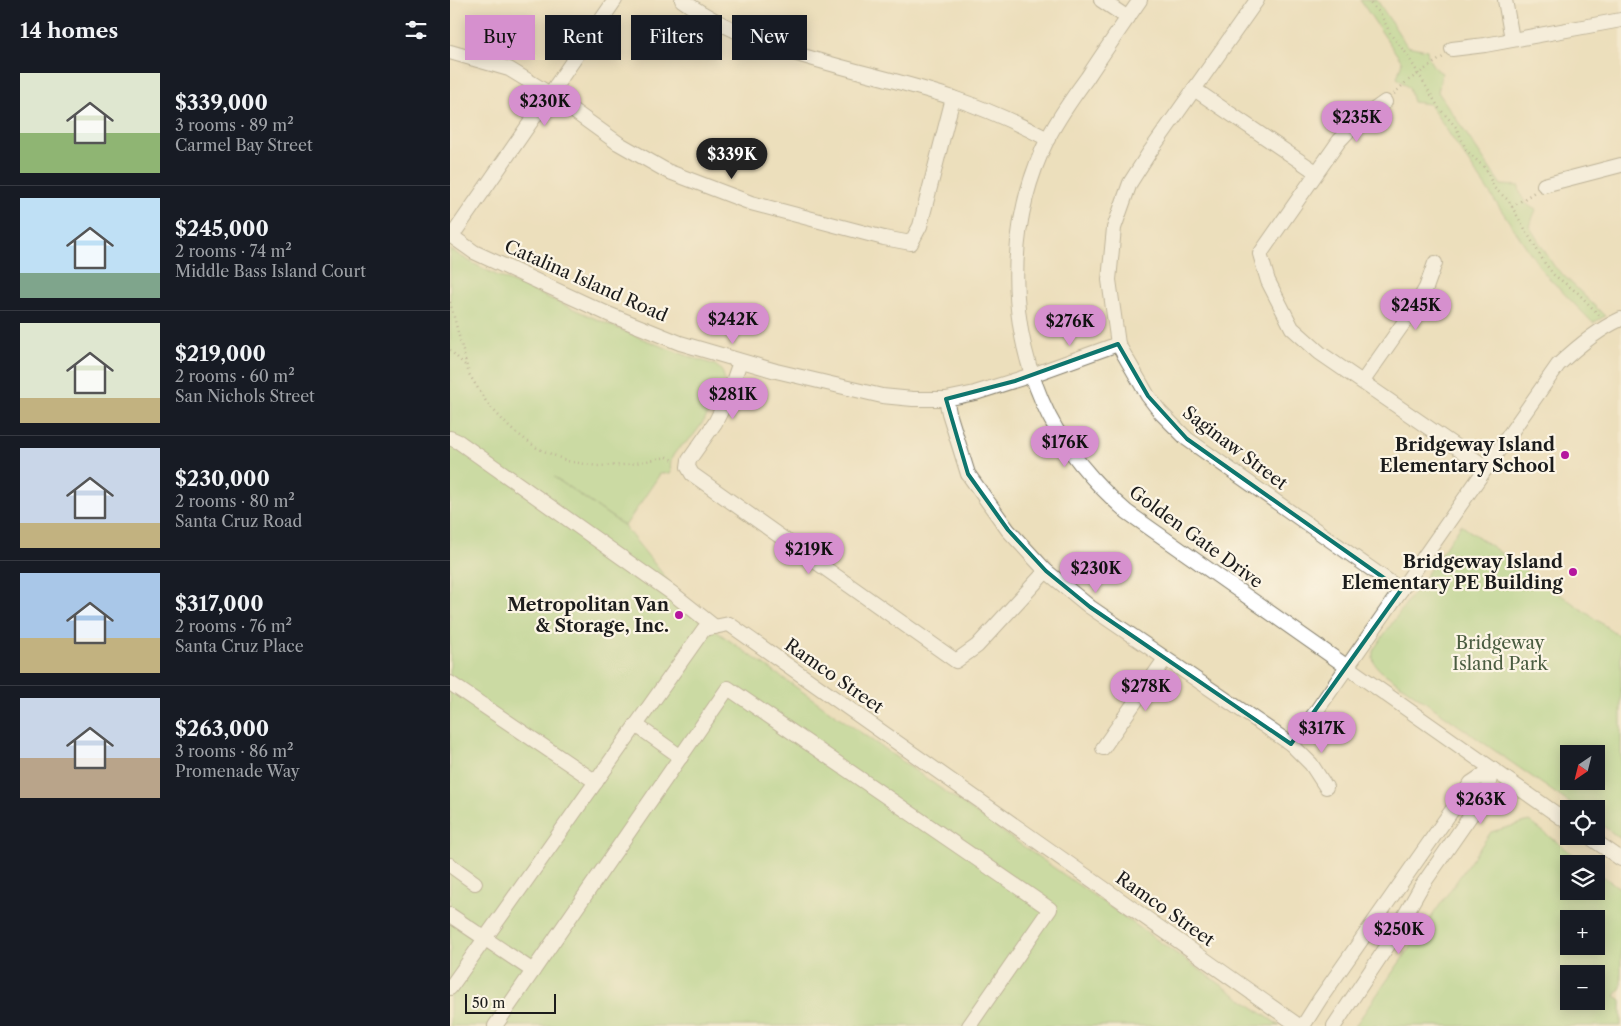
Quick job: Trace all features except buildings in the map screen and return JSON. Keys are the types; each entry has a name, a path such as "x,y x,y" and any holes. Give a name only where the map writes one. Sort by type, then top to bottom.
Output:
{"street":[{"path":"451,235 614,0"},
{"path":"682,0 724,26 775,48 952,98 1021,124 1048,139"},
{"path":"1101,0 1128,18"},
{"name":"Golden Gate Drive","path":"1140,0 1065,109 1048,139 1028,190 1019,230 1016,257 1019,323 1032,375 1050,417 1064,441 1091,477 1127,512 1560,817"},
{"name":"Saginaw Street","path":"1257,0 1130,183 1114,228 1110,280 1118,344 1148,396 1161,413 1187,440 1401,590"},
{"path":"1505,0 1512,39"},
{"path":"1452,49 1485,45 1621,20"},
{"path":"450,52 510,69 550,94 618,143 667,171 751,203 911,243 920,226 952,98"},
{"path":"1194,89 1316,172"},
{"path":"1385,102 1358,121 1338,141 1260,254 1268,281 1292,328 1320,353 1486,468"},
{"path":"1544,185 1621,165"},
{"name":"Catalina Island Road","path":"451,235 474,252 608,314 680,343 740,362 882,396 913,399 946,399 975,393 1118,344"},
{"path":"1363,381 1417,304 1426,288 1435,263"},
{"path":"1291,744 1301,733 1347,668 1558,365 1580,344 1615,322"},
{"path":"740,362 726,401 715,423 692,454 688,467 692,474 956,661 976,646 1046,571"},
{"path":"946,399 968,474 1008,530 1046,571 1090,607 1291,744 1312,764 1326,787"},
{"path":"450,438 467,448 672,593 715,627"},
{"name":"Ramco Street","path":"715,627 729,624 1299,1026"},
{"path":"450,988 704,629 715,627"},
{"path":"1103,748 1165,659"},
{"path":"450,683 596,782"},
{"path":"496,1026 728,688 1050,909 969,1026"},
{"path":"636,725 681,757"},
{"path":"1303,1026 1471,783 1492,769"},
{"path":"1334,1026 1388,945 1421,887 1487,792 1492,769"},
{"path":"1601,845 1621,859"},
{"path":"450,865 475,883"},
{"path":"450,915 533,971"}],"path":[{"path":"1367,0 1380,13 1391,35 1406,53 1439,108 1456,127 1467,151 1486,169 1494,188 1508,200 1526,234 1554,275 1615,322"},
{"path":"1385,102 1406,82 1431,66 1452,49"},
{"path":"1512,207 1544,185"},
{"path":"450,302 468,368 487,403 511,429 537,448 567,462 597,466 626,466 667,457 688,467"},
{"path":"450,350 468,368"}],"highlighted area":[{"path":"1118,344 1148,396 1187,439 1401,590 1291,744 1090,607 1046,571 1008,530 968,474 946,399 1015,381"}],"green space":[{"path":"1360,0 1377,0 1407,46 1427,50 1428,57 1436,69 1442,73 1438,92 1501,185 1519,186 1524,201 1536,210 1529,226 1554,266 1605,316 1593,323 1544,273 1429,104 1413,102 1409,88 1397,78 1402,62"},
{"path":"450,249 498,276 630,334 715,365 722,371 724,383 712,409 691,438 674,454 671,463 671,473 660,474 625,526 554,477 623,525 700,620 1280,1026 450,1026"},
{"name":"Bridgeway Island Park","path":"1461,525 1621,637 1621,839 1605,827 1605,800 1565,800 1381,671 1374,661 1374,649"},
{"path":"1529,821 1574,855 1560,855 1560,900 1605,900 1605,877 1621,889 1621,987 1615,996 1621,1000 1621,1026 1355,1026 1491,832"}],"place":[{"name":"Bridgeway Island Elementary School","path":"1565,455"},
{"name":"Bridgeway Island Elementary PE Building","path":"1573,572"},
{"name":"Metropolitan Van & Storage, Inc.","path":"679,615"}]}
